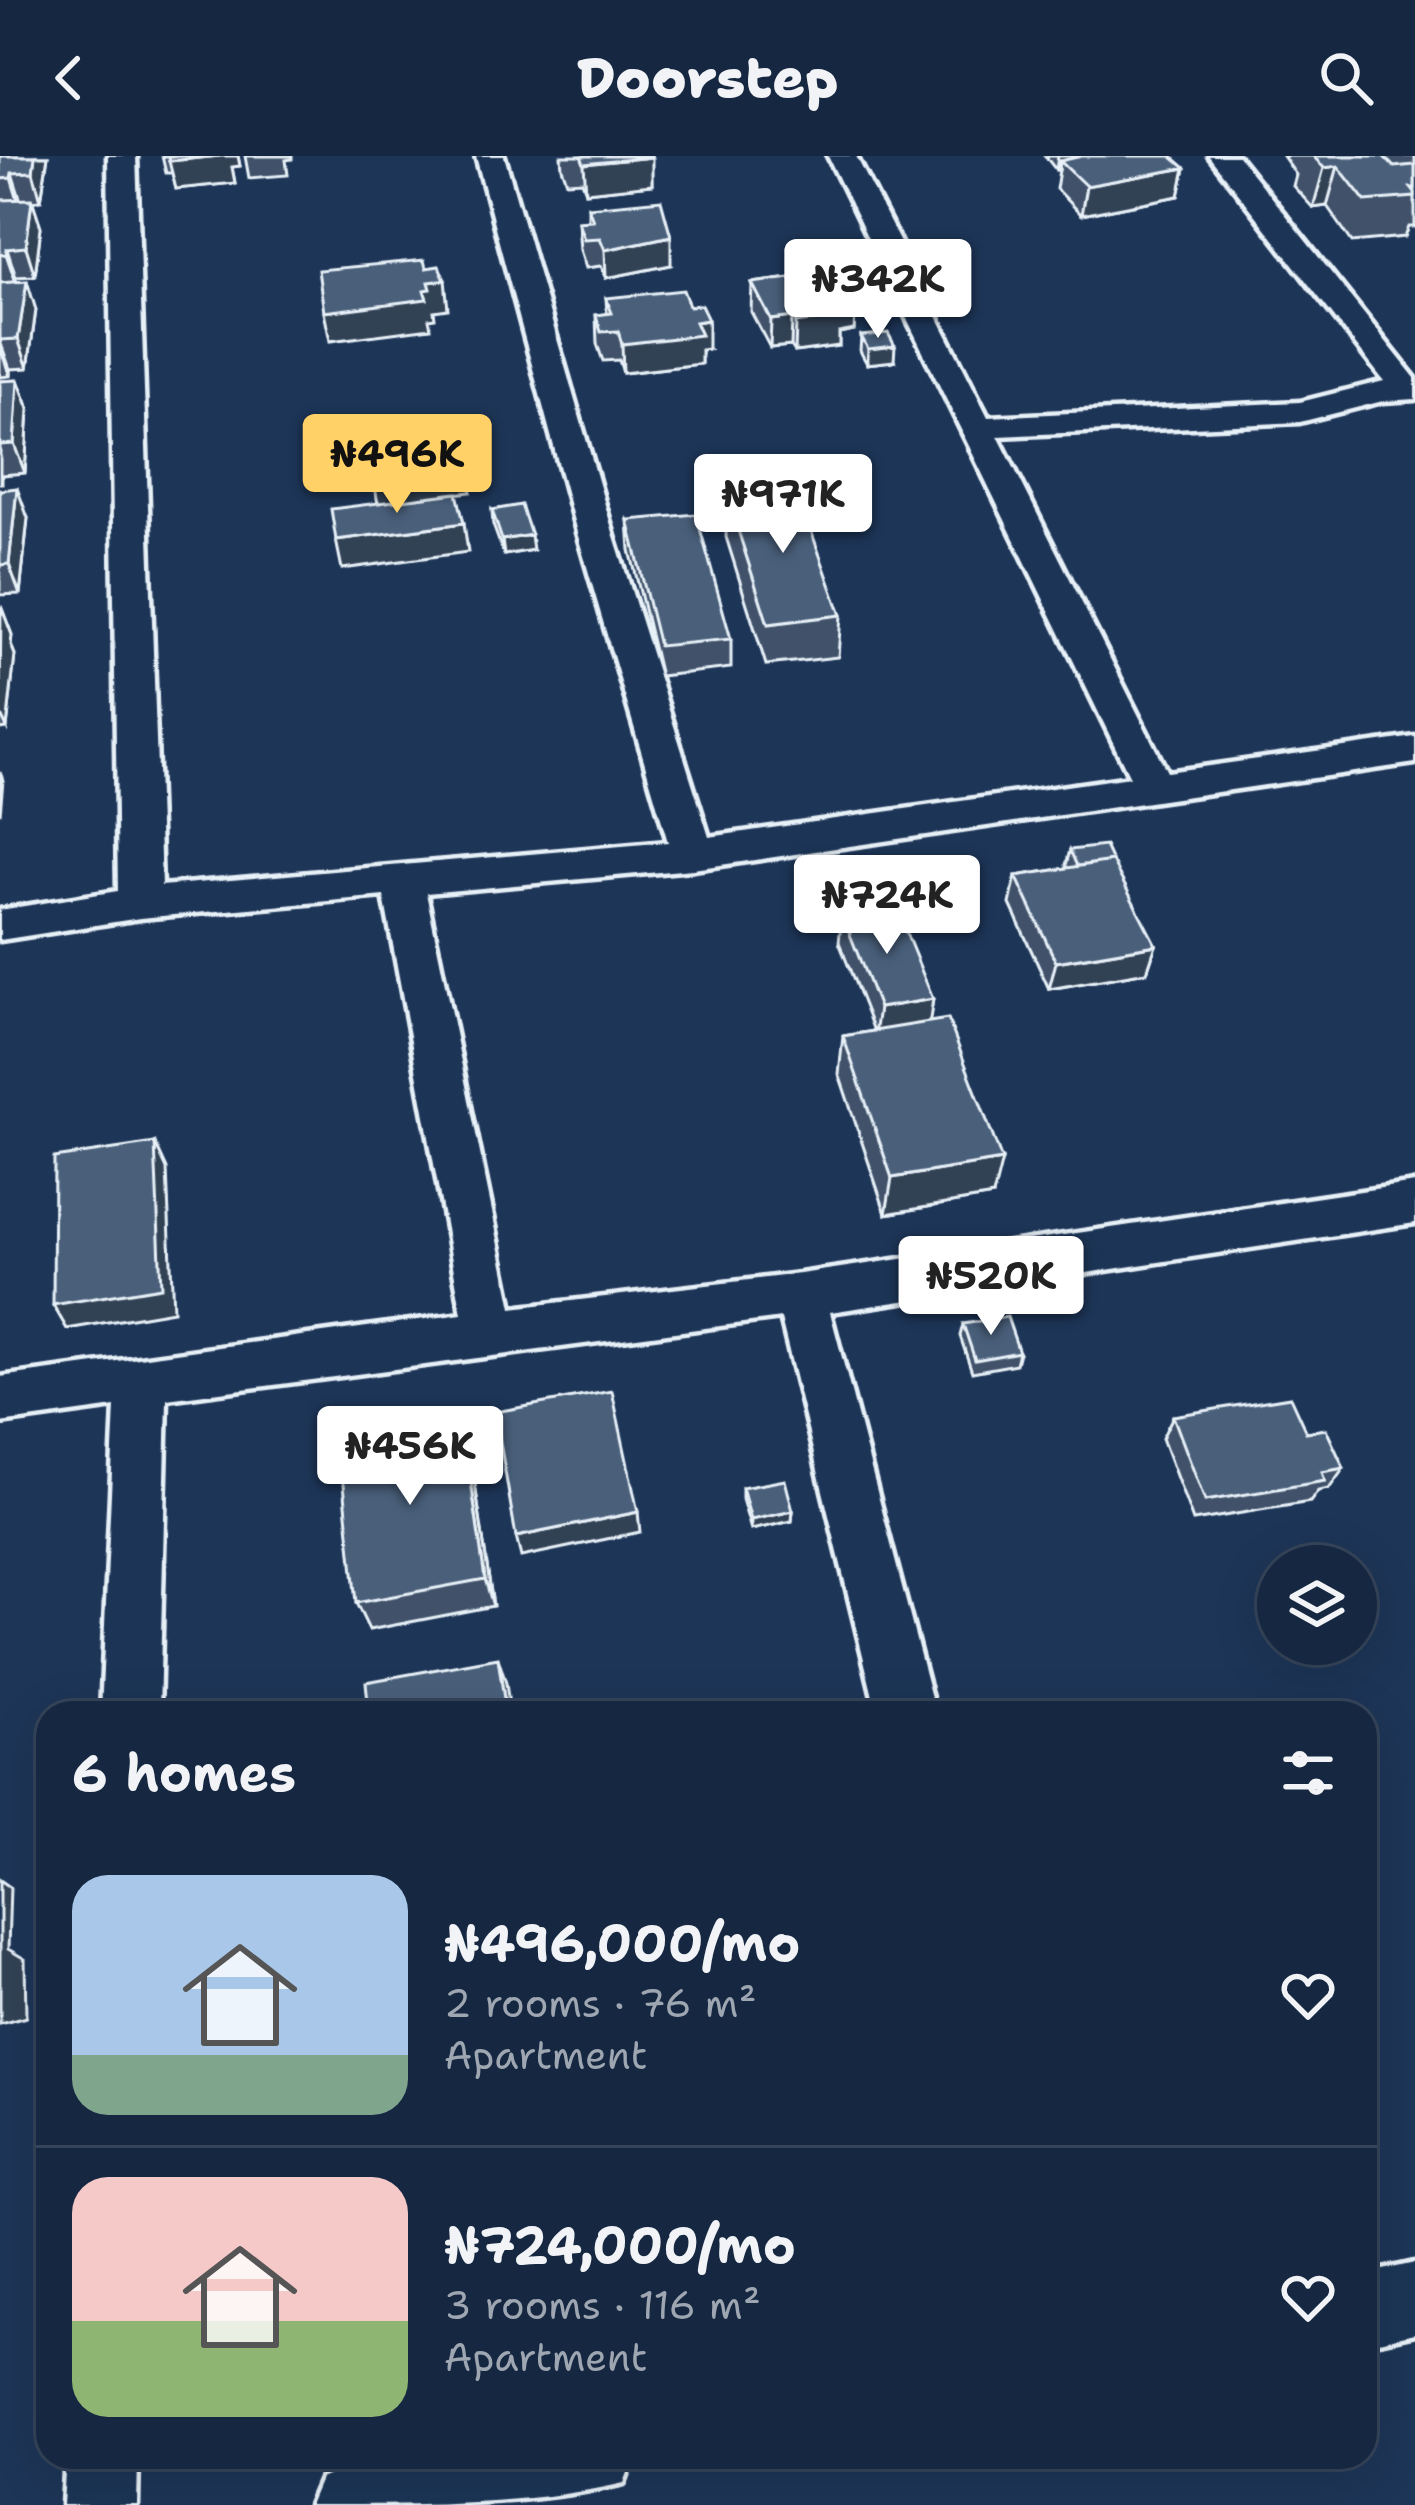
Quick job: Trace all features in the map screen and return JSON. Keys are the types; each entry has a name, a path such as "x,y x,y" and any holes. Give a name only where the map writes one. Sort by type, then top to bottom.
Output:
{"street":[{"path":"122,156 140,903"},
{"path":"490,156 596,536 693,854"},
{"path":"842,156 1155,788"},
{"path":"980,427 1126,424 1300,412 1411,389 1222,156"},
{"path":"0,925 140,903 693,854 1415,750"},
{"path":"402,880 491,1332"},
{"path":"0,1400 800,1295 1415,1203"},
{"path":"800,1295 903,1701"},
{"path":"130,1701 142,1381"},
{"path":"1377,2306 1415,2298"},
{"path":"100,2505 102,2469"},
{"path":"346,2505 535,2469"}],"building":[{"path":"0,156 35,156 33,172 0,179"},
{"path":"168,156 220,156 169,161"},
{"path":"581,156 651,156 652,157 584,164"},
{"path":"1082,156 1171,156 1185,168 1086,186 1060,161"},
{"path":"1313,156 1383,156 1394,167 1415,165 1415,188 1411,188 1415,197 1365,201 1338,166 1324,168"},
{"path":"32,199 26,247 7,249 0,255 0,200"},
{"path":"661,200 671,236 605,250 600,238 584,239 578,221 593,220 588,207"},
{"path":"424,260 426,268 439,266 445,280 429,282 431,289 424,290 427,299 324,312 318,270"},
{"path":"855,264 861,276 835,279 829,267"},
{"path":"830,273 856,301 836,305 841,317 796,323 792,317 771,320 752,283"},
{"path":"27,281 18,339 0,340 0,283"},
{"path":"683,290 689,306 701,305 708,320 695,322 701,335 622,344 618,331 601,332 596,315 612,313 606,298"},
{"path":"888,333 895,346 868,349 861,336"},
{"path":"18,380 14,444 0,445 0,381"},
{"path":"441,426 444,442 460,440 467,462 449,465 446,479 400,484 398,478 374,481 366,434"},
{"path":"17,488 9,564 0,565 0,490"},
{"path":"796,488 841,615 768,624 727,496"},
{"path":"457,493 464,523 336,540 331,509"},
{"path":"521,505 531,535 502,540 492,510"},
{"path":"696,514 731,639 659,646 628,520"},
{"path":"1105,846 1112,861 1077,866 1070,850"},
{"path":"1112,861 1156,945 1056,962 1016,876"},
{"path":"927,868 936,893 900,897 892,872"},
{"path":"895,906 933,999 879,1008 842,914"},
{"path":"948,1019 1002,1160 892,1178 843,1036"},
{"path":"155,1143 161,1287 53,1305 54,1158"},
{"path":"1007,1317 1019,1352 975,1360 963,1324"},
{"path":"612,1391 638,1512 516,1537 495,1412"},
{"path":"1290,1397 1306,1432 1326,1429 1344,1468 1322,1472 1325,1481 1205,1501 1173,1416"},
{"path":"461,1412 485,1579 356,1603 339,1434"},
{"path":"785,1480 793,1511 751,1520 742,1488"},
{"path":"498,1658 504,1701 368,1701 366,1682"}]}
